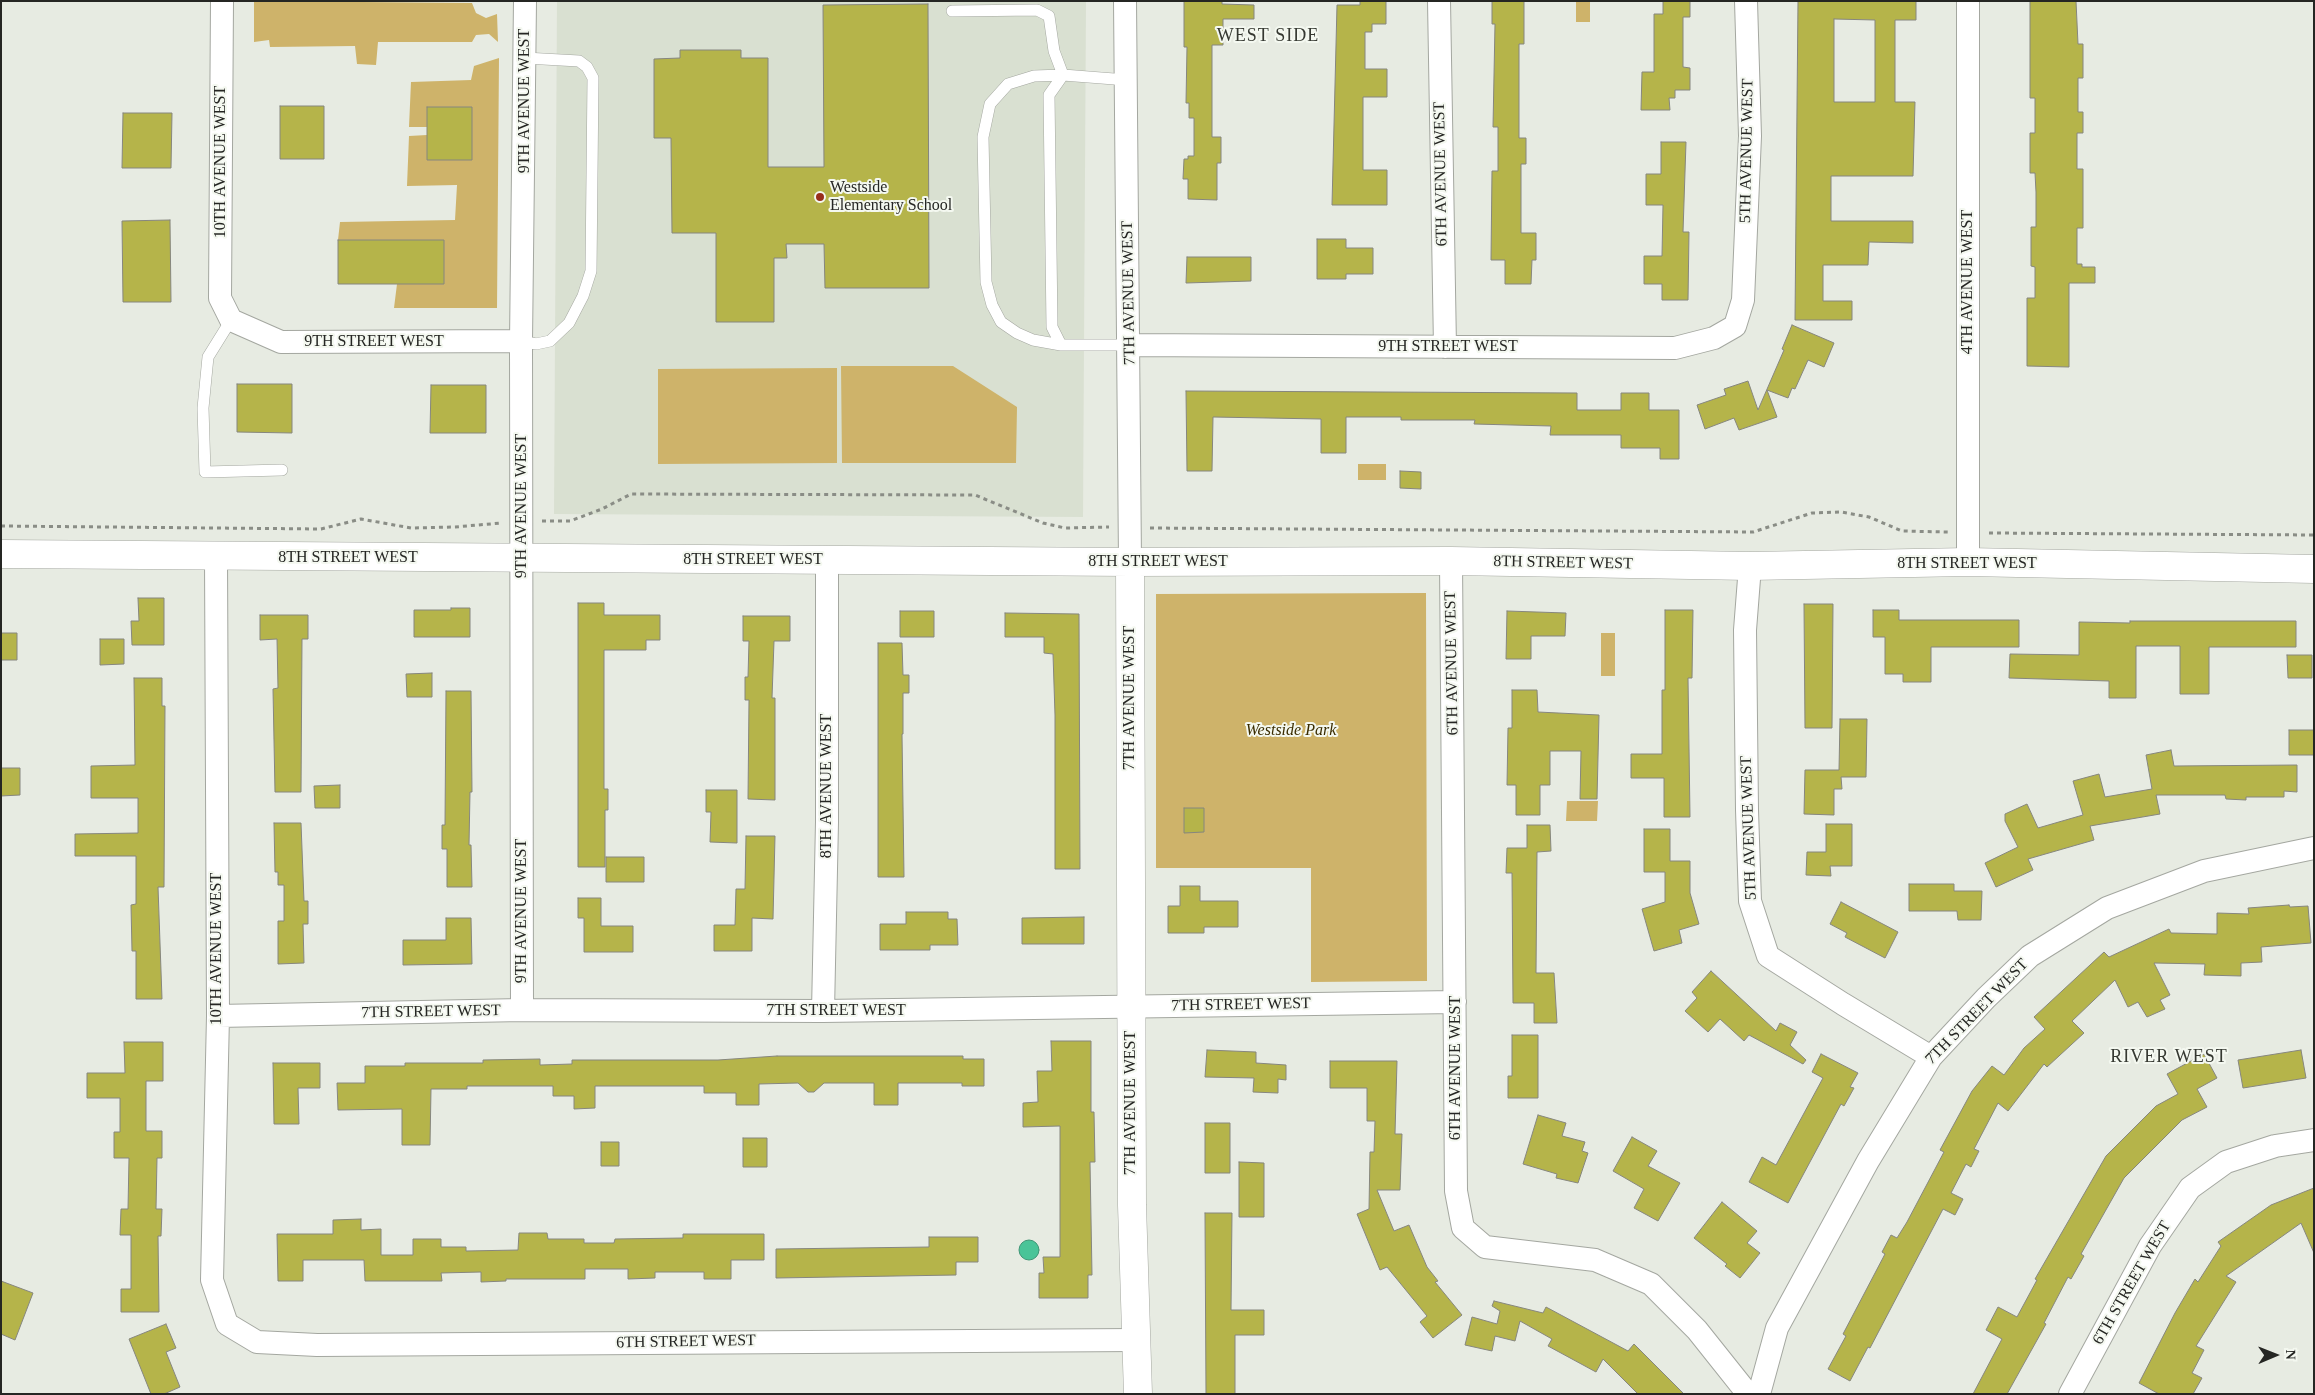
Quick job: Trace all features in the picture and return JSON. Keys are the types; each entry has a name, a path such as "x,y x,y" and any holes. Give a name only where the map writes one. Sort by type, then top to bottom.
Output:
{"street":[{"name":"10TH AVENUE WEST","path":"222,1 220,298 230,320"},
{"name":"9TH AVENUE WEST","path":"522,1010 522,341 525,1"},
{"name":"7TH AVENUE WEST","path":"1125,1 1129,346 1132,1205 1138,1394"},
{"name":"6TH AVENUE WEST","path":"1440,1 1445,347"},
{"name":"5TH AVENUE WEST","path":"1743,300 1750,136 1746,1"},
{"name":"4TH AVENUE WEST","path":"1968,1 1968,562"},
{"name":"9TH STREET WEST","path":"1129,346 1675,348 1714,338 1736,326 1743,300"},
{"name":"9TH STREET WEST","path":"230,320 281,342 522,341"},
{"name":"8TH STREET WEST","path":"1,554 522,560 1451,561 1750,566 1968,562 2314,569"},
{"name":"10TH AVENUE WEST","path":"216,557 218,1016 212,1280 227,1324 239,1331"},
{"name":"8TH AVENUE WEST","path":"823,1011 828,822 827,560"},
{"name":"6TH AVENUE WEST","path":"1451,561 1456,1191 1463,1228 1486,1246 1595,1260 1651,1284 1697,1330 1748,1394"},
{"name":"5TH AVENUE WEST","path":"1750,566 1746,640 1747,810 1750,901 1768,956 1843,1004 1931,1056"},
{"name":"7TH STREET WEST","path":"1758,1394 1777,1328 1868,1161 1931,1056 1986,998 2030,956 2107,908 2204,871 2314,848"},
{"name":"7TH STREET WEST","path":"218,1016 522,1010 823,1011 1455,1002"},
{"name":"6TH STREET WEST","path":"2070,1394 2150,1246 2190,1188 2226,1162 2274,1146 2314,1140"},
{"name":"6TH STREET WEST","path":"239,1331 257,1342 317,1345 1136,1340"}],"lane":[{"path":"952,10 1037,10 1049,16 1054,51 1063,75"},
{"path":"522,341 536,344 550,341 569,324 583,296 591,271 593,78 588,67 579,61 525,58"},
{"path":"1061,344 1052,327 1049,95 1063,75"},
{"path":"1126,80 1063,75 1034,76 1008,84 990,104 983,137 986,282 992,305 1001,322 1017,333 1033,340 1061,344 1129,346"},
{"path":"230,320 208,357 203,408 205,472 282,470"}],"path":[{"path":"1,526 321,529 361,519 411,528 455,527 522,521 570,521 602,509 632,494 975,495 1043,523 1065,528 1754,532 1812,513 1841,512 1869,517 1902,531 1968,533 2314,534"}],"shaded area":[{"name":"Westside Elementary School","path":"557,1 1086,1 1083,517 554,514"},
{"path":"1025,1240 1033,1240 1039,1246 1039,1254 1033,1260 1025,1260 1019,1254 1019,1246"}],"green space":[{"path":"254,1 472,3 476,13 486,18 497,14 498,42 489,34 476,35 472,42 378,42 376,65 357,64 355,46 270,47 269,40 254,42"},
{"path":"1576,1 1590,1 1590,22 1576,22"},
{"path":"499,58 497,308 394,308 397,284 444,284 444,241 338,240 340,222 455,220 457,185 407,186 409,136 427,135 427,160 472,160 472,107 427,107 427,127 409,127 411,82 471,80 474,66"},
{"path":"841,366 953,366 1017,407 1016,463 842,463"},
{"path":"837,368 837,463 658,464 658,369"},
{"path":"1358,464 1386,464 1386,480 1358,480"},
{"name":"Westside Park","path":"1426,593 1427,981 1311,982 1311,868 1156,868 1156,594"},
{"path":"1601,633 1615,633 1615,676 1601,676"},
{"path":"1567,801 1598,801 1597,821 1566,821"}],"building":[{"path":"1184,1 1222,1 1222,4 1254,5 1254,19 1223,19 1223,45 1212,45 1212,137 1221,137 1221,163 1217,163 1217,200 1188,199 1188,179 1183,179 1184,159 1188,159 1188,156 1194,156 1194,118 1189,118 1189,103 1186,103 1187,47 1184,47"},
{"path":"1360,1 1386,1 1386,24 1372,24 1372,32 1365,32 1365,69 1387,69 1387,97 1363,97 1363,170 1387,170 1387,205 1332,205 1337,5 1360,5"},
{"path":"1492,1 1524,1 1524,44 1519,44 1519,138 1526,138 1526,164 1521,164 1521,233 1536,233 1536,260 1532,260 1531,284 1505,284 1505,260 1491,260 1492,171 1498,171 1498,127 1493,127 1495,24 1492,24"},
{"path":"1663,1 1690,1 1690,17 1683,17 1683,67 1690,68 1690,90 1675,90 1675,98 1669,98 1670,110 1641,110 1642,72 1654,72 1654,14 1663,14"},
{"path":"1798,1 1916,1 1916,20 1895,20 1895,102 1915,102 1913,176 1831,176 1831,221 1913,221 1913,243 1869,242 1868,265 1823,265 1823,301 1852,301 1852,320 1795,320","holes":["1834,19 1875,20 1875,102 1834,102"]},
{"path":"2030,1 2076,1 2078,44 2083,44 2083,78 2078,78 2078,112 2083,112 2083,133 2077,133 2077,169 2083,169 2083,228 2077,228 2077,264 2082,264 2082,267 2095,267 2095,283 2069,283 2069,367 2027,366 2027,298 2035,298 2035,267 2031,266 2031,227 2036,227 2035,173 2030,173 2030,133 2035,133 2035,98 2030,98"},
{"path":"928,4 929,288 825,288 824,244 786,244 787,258 774,258 774,322 716,322 716,233 672,233 671,138 654,138 654,59 680,58 680,50 741,50 741,58 768,58 768,167 824,167 823,5"},
{"path":"280,106 324,106 324,159 280,159"},
{"path":"427,107 472,107 472,160 427,160"},
{"path":"123,113 172,113 171,168 122,168"},
{"path":"1661,142 1686,142 1683,232 1689,232 1688,300 1662,300 1662,284 1644,284 1644,256 1662,256 1663,205 1646,205 1646,174 1661,174"},
{"path":"170,220 171,302 123,302 122,221"},
{"path":"1317,239 1346,239 1346,248 1373,248 1373,274 1346,274 1346,279 1317,279"},
{"path":"338,240 444,240 444,284 338,284"},
{"path":"1187,257 1251,257 1251,281 1186,283"},
{"path":"1792,325 1834,343 1824,367 1808,360 1795,389 1792,388 1788,398 1767,390 1777,417 1739,430 1734,418 1705,429 1697,405 1726,395 1724,389 1748,381 1758,410 1784,350 1782,349"},
{"path":"237,384 292,384 292,433 237,432"},
{"path":"431,385 486,385 486,433 430,433"},
{"path":"1186,391 1577,393 1577,410 1621,410 1621,393 1649,393 1649,410 1679,410 1679,459 1660,459 1660,448 1621,448 1621,435 1550,435 1551,426 1474,424 1475,420 1401,420 1401,417 1346,417 1346,453 1321,453 1321,419 1213,417 1212,471 1187,471"},
{"path":"1400,471 1421,472 1421,489 1400,488"},
{"path":"138,598 164,598 164,645 132,645 131,621 139,621"},
{"path":"578,603 604,603 604,615 660,615 660,640 646,640 646,650 604,650 604,789 608,789 608,810 605,810 605,867 578,867"},
{"path":"1804,604 1833,604 1832,728 1805,728"},
{"path":"451,608 470,608 470,637 414,637 414,610 451,610"},
{"path":"1665,610 1693,610 1692,678 1688,678 1690,817 1664,817 1664,778 1631,778 1631,754 1662,754 1662,690 1665,690"},
{"path":"1873,610 1899,610 1899,620 2019,620 2019,647 1931,647 1931,682 1903,682 1903,674 1885,674 1885,637 1873,637"},
{"path":"900,611 934,611 934,637 900,637"},
{"path":"1507,611 1566,613 1565,636 1531,636 1531,659 1506,659"},
{"path":"1005,613 1079,614 1080,869 1055,869 1053,654 1044,653 1044,637 1005,637"},
{"path":"260,615 308,615 308,639 302,639 301,792 275,792 273,689 278,688 277,639 260,640"},
{"path":"743,616 790,616 790,641 774,641 772,698 775,698 775,800 748,799 749,700 745,700 745,677 748,677 749,641 743,641"},
{"path":"2130,621 2296,621 2296,647 2209,647 2209,694 2180,694 2180,646 2136,646 2136,698 2109,698 2109,681 2009,678 2010,654 2079,655 2079,622 2130,623"},
{"path":"1,633 17,633 17,660 1,660"},
{"path":"100,639 124,639 124,664 100,665"},
{"path":"878,643 902,643 903,675 909,675 909,693 903,693 904,877 878,877"},
{"path":"2287,655 2312,655 2312,678 2288,678"},
{"path":"432,673 432,697 407,697 406,674"},
{"path":"134,678 162,678 162,706 165,706 164,887 158,887 162,999 136,999 136,951 132,951 131,905 136,904 136,856 75,856 75,834 138,833 138,798 91,798 91,766 135,765"},
{"path":"1512,690 1537,690 1538,712 1599,715 1597,799 1580,799 1581,751 1550,751 1550,785 1540,785 1540,815 1516,815 1516,785 1507,785 1508,728 1512,728"},
{"path":"446,691 471,691 472,792 470,792 469,845 471,845 472,887 447,887 447,849 442,849 442,825 445,825"},
{"path":"1840,719 1867,719 1866,777 1841,777 1842,789 1834,789 1834,815 1804,814 1805,770 1839,770"},
{"path":"2289,730 2314,730 2314,755 2289,755"},
{"path":"2171,750 2174,766 2297,765 2297,792 2284,791 2284,797 2246,797 2246,800 2226,799 2225,795 2156,795 2160,814 2090,826 2094,840 2028,859 2033,870 1996,887 1985,863 2018,847 2005,821 2005,814 2027,804 2038,828 2083,815 2073,781 2099,774 2105,797 2152,789 2146,755"},
{"path":"1,768 20,768 20,795 1,796"},
{"path":"340,785 340,808 315,808 314,786"},
{"path":"706,790 737,790 737,843 710,842 711,812 706,812"},
{"path":"1184,808 1204,808 1204,832 1184,833"},
{"path":"274,823 301,823 304,901 308,901 308,924 303,924 304,963 278,964 278,921 284,921 284,885 278,885 278,872 275,872"},
{"path":"1826,824 1852,824 1852,866 1830,866 1831,876 1806,875 1807,852 1826,852"},
{"path":"1527,825 1550,825 1551,851 1537,852 1536,973 1554,973 1557,1023 1534,1023 1534,1003 1513,1003 1512,873 1506,873 1507,848 1527,848"},
{"path":"1644,829 1670,829 1670,861 1690,861 1690,893 1699,924 1679,930 1682,943 1654,951 1642,909 1665,902 1665,872 1644,872"},
{"path":"746,836 775,836 773,919 752,918 752,951 714,951 714,925 735,925 736,889 745,889"},
{"path":"606,857 644,857 644,882 606,882"},
{"path":"1909,884 1954,884 1954,891 1982,891 1981,920 1958,920 1957,911 1909,911"},
{"path":"1180,886 1200,886 1200,901 1238,901 1238,927 1204,927 1204,933 1168,933 1168,906 1180,906"},
{"path":"578,898 601,898 601,926 633,926 633,952 584,952 584,918 578,918"},
{"path":"1841,902 1898,932 1885,958 1845,937 1847,933 1830,924"},
{"path":"2289,905 2290,907 2308,906 2311,943 2261,947 2262,962 2241,963 2241,976 2204,975 2205,964 2154,963 2170,995 2160,1000 2165,1009 2147,1017 2138,1002 2128,1007 2115,980 2072,1021 2084,1033 2047,1067 2044,1064 2008,1111 1998,1103 1974,1149 1979,1151 1971,1167 1966,1164 1951,1193 1963,1199 1955,1215 1943,1209 1870,1348 1868,1347 1850,1381 1828,1369 1846,1336 1843,1334 1885,1254 1882,1252 1891,1235 1897,1238 1907,1222 1944,1152 1940,1150 1972,1091 1992,1066 2004,1075 2024,1048 2045,1029 2034,1017 2104,952 2109,957 2169,929 2171,933 2217,934 2217,913 2249,914 2248,908"},
{"path":"906,912 948,912 948,919 957,919 958,945 930,945 930,950 880,950 880,924 906,924"},
{"path":"1084,917 1084,944 1022,944 1022,918"},
{"path":"446,918 471,918 472,964 403,965 403,940 446,940"},
{"path":"1711,971 1776,1031 1780,1023 1797,1032 1790,1045 1806,1060 1803,1064 1749,1035 1744,1041 1720,1019 1708,1032 1685,1011 1697,998 1692,992"},
{"path":"1512,1035 1538,1035 1538,1098 1508,1098 1508,1076 1512,1076"},
{"path":"1051,1041 1091,1041 1091,1112 1094,1112 1095,1162 1090,1162 1092,1275 1088,1275 1088,1298 1039,1298 1039,1273 1044,1273 1043,1257 1060,1257 1060,1126 1023,1127 1023,1103 1038,1102 1037,1071 1052,1071"},
{"path":"124,1042 163,1042 163,1081 146,1081 146,1131 162,1131 162,1158 157,1158 156,1209 162,1209 161,1236 158,1236 159,1312 121,1312 121,1289 131,1289 131,1235 120,1235 121,1209 128,1209 129,1158 114,1158 114,1132 120,1132 120,1098 87,1098 87,1073 125,1073"},
{"path":"1207,1050 1256,1052 1256,1063 1286,1065 1286,1080 1278,1079 1278,1093 1253,1092 1254,1078 1205,1077"},
{"path":"2301,1050 2306,1078 2243,1088 2238,1060"},
{"path":"1821,1054 1858,1073 1850,1087 1854,1088 1844,1106 1841,1104 1788,1203 1749,1182 1762,1157 1776,1165 1823,1078 1812,1072"},
{"path":"2204,1054 2217,1078 2197,1089 2207,1107 2182,1120 2124,1178 2081,1254 2084,1256 2071,1279 2068,1277 2044,1323 2046,1324 2007,1394 1973,1394 2002,1339 1986,1330 1998,1307 2017,1317 2037,1280 2035,1279 2106,1156 2156,1106 2178,1094 2167,1074"},
{"path":"777,1056 963,1056 963,1059 984,1059 984,1086 962,1086 962,1083 898,1083 898,1105 874,1105 874,1083 824,1083 814,1092 808,1092 798,1083 759,1084 759,1105 736,1105 736,1093 704,1093 704,1086 595,1086 595,1108 574,1109 574,1096 553,1096 553,1086 467,1086 467,1089 431,1089 430,1145 402,1145 402,1109 338,1110 337,1083 365,1083 365,1066 405,1066 405,1063 483,1063 483,1060 540,1059 540,1065 572,1064 572,1060 718,1060"},
{"path":"1330,1061 1397,1061 1395,1134 1402,1134 1400,1190 1377,1190 1394,1231 1409,1225 1427,1267 1438,1281 1435,1282 1462,1315 1433,1338 1420,1322 1427,1316 1387,1267 1380,1270 1357,1214 1369,1209 1370,1152 1374,1152 1375,1121 1367,1121 1367,1088 1330,1088"},
{"path":"273,1063 320,1063 320,1088 298,1088 299,1124 274,1124"},
{"path":"1538,1115 1566,1123 1562,1136 1585,1142 1582,1151 1588,1153 1578,1183 1556,1178 1557,1174 1523,1164"},
{"path":"1205,1123 1230,1123 1230,1173 1205,1173"},
{"path":"1632,1137 1657,1151 1648,1166 1680,1183 1658,1221 1634,1208 1644,1189 1613,1171"},
{"path":"743,1138 767,1138 767,1167 743,1167"},
{"path":"601,1142 619,1142 619,1166 601,1166"},
{"path":"1239,1162 1264,1163 1264,1217 1239,1217"},
{"path":"2314,1188 2314,1253 2301,1223 2226,1276 2236,1282 2196,1346 2204,1350 2192,1373 2202,1378 2193,1394 2159,1394 2139,1383 2195,1279 2198,1282 2221,1246 2218,1242 2271,1205"},
{"path":"1722,1202 1757,1231 1747,1243 1760,1253 1740,1278 1725,1266 1727,1264 1694,1238"},
{"path":"1205,1213 1232,1213 1231,1310 1264,1310 1264,1335 1235,1335 1235,1394 1206,1394"},
{"path":"361,1219 361,1230 381,1229 381,1255 413,1255 413,1239 441,1239 441,1247 466,1247 466,1251 518,1250 519,1233 547,1233 548,1239 584,1239 584,1243 614,1243 615,1239 683,1238 683,1234 764,1234 764,1260 731,1260 731,1279 704,1279 704,1272 655,1272 655,1278 628,1279 628,1269 585,1269 585,1279 506,1279 506,1281 481,1282 481,1272 441,1273 442,1281 365,1281 364,1260 303,1260 303,1281 278,1281 277,1234 333,1234 333,1220"},
{"path":"929,1237 978,1237 978,1262 956,1262 956,1275 776,1278 776,1249 929,1247"},
{"path":"1,1281 33,1293 15,1340 1,1334"},
{"path":"1494,1301 1543,1313 1546,1307 1628,1351 1634,1344 1684,1394 1638,1394 1603,1359 1596,1372 1548,1346 1552,1339 1520,1321 1515,1341 1495,1336 1492,1351 1465,1345 1472,1317 1497,1324 1500,1311 1492,1306"},
{"path":"166,1324 176,1348 166,1352 180,1387 164,1394 151,1394 129,1339"}],"place":[{"name":"Westside Elementary School","path":"820,197"}],"district":[{"name":"WEST SIDE","path":"1268,36"},
{"name":"RIVER WEST","path":"2169,1057"}]}
